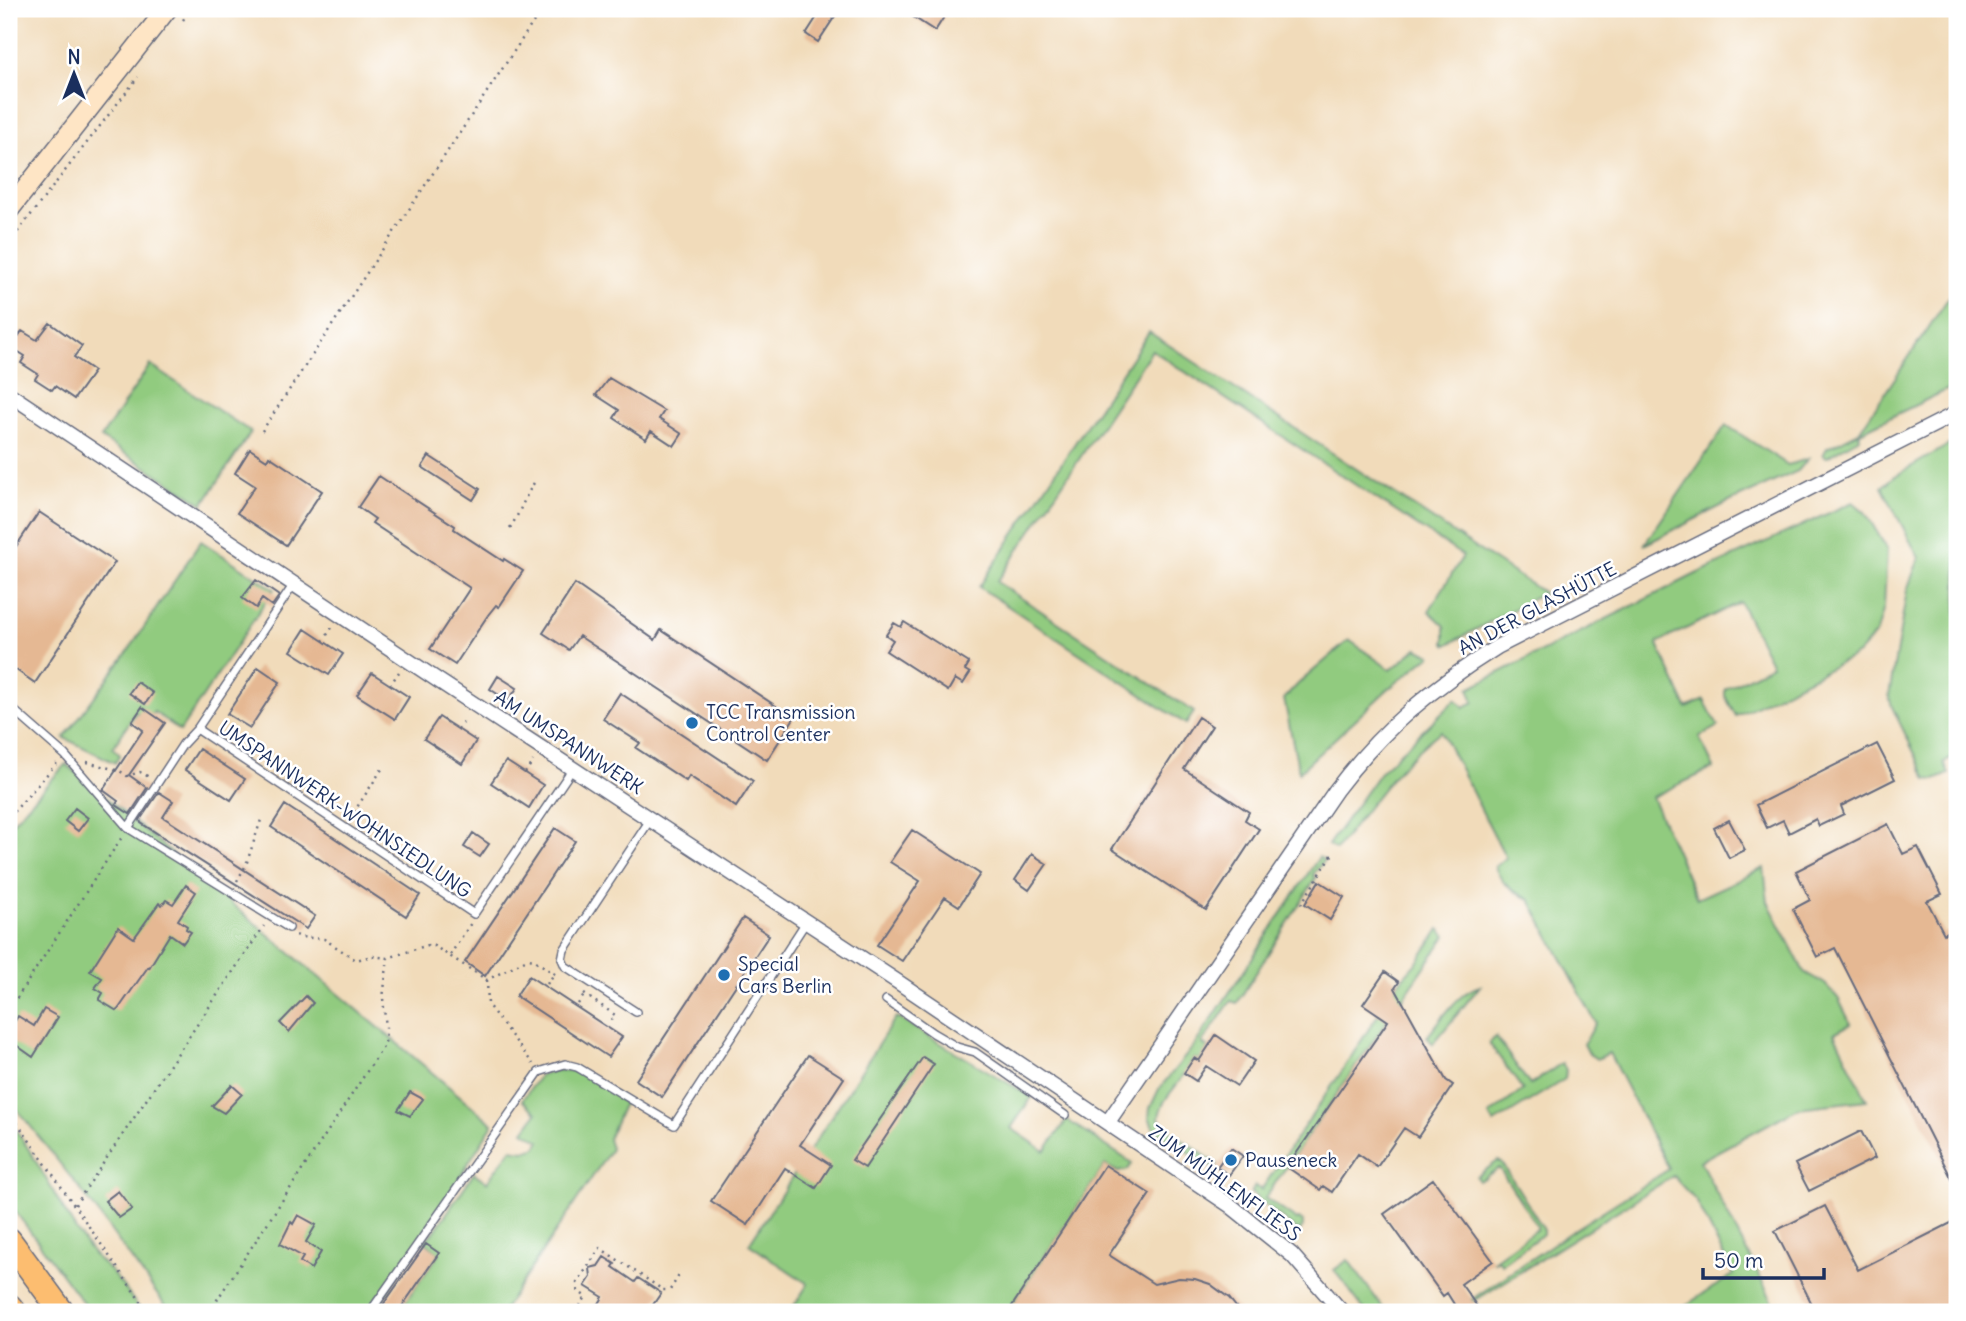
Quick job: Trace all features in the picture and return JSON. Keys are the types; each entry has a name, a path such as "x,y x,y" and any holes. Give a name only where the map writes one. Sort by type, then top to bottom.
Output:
{"highway":[{"path":"9,1240 62,1312"},
{"path":"9,1306 14,1312"}],"street":[{"path":"9,210 175,14"},
{"name":"AM UMSPANNWERK","path":"9,394 1108,1122"},
{"name":"AN DER GLASHÜTTE","path":"1108,1122 1336,790 1359,760 1415,704 1454,674 1497,647 1957,413"},
{"name":"ZUM MÜHLENFLIESS","path":"1108,1122 1231,1206 1292,1255 1342,1312"}],"lane":[{"name":"UMSPANNWERK-WOHNSIEDLUNG","path":"294,584 197,729 474,914 573,768"},
{"path":"9,706 67,758 128,828 289,928"},
{"path":"128,828 157,781 197,729"},
{"path":"636,1012 565,965 562,958 564,950 650,820"},
{"path":"370,1312 539,1072 565,1064 577,1067 674,1125 806,922"},
{"path":"886,1000 933,1033 957,1047 975,1052 1065,1115"}],"path":[{"path":"175,14 191,9"},
{"path":"262,431 542,9"},
{"path":"9,243 141,73"},
{"path":"510,528 519,515 522,501 534,483"},
{"path":"323,641 335,623"},
{"path":"390,685 402,667"},
{"path":"458,729 470,711"},
{"path":"525,773 537,755"},
{"path":"9,817 67,758 105,766 127,776 140,772 157,781"},
{"path":"345,827 384,766"},
{"path":"230,892 246,865 262,817"},
{"path":"9,1010 128,828"},
{"path":"1301,904 1332,855"},
{"path":"450,955 472,922 474,914"},
{"path":"75,1205 270,918"},
{"path":"289,928 300,937 324,939 353,959 372,956 388,958 430,944 487,980"},
{"path":"209,1312 385,1044 383,998 388,958"},
{"path":"487,980 525,960 533,959 564,981"},
{"path":"548,984 554,974"},
{"path":"487,980 488,1004 539,1072"},
{"path":"575,988 615,1015 608,1024"},
{"path":"578,1004 584,994"},
{"path":"9,1111 148,1312"},
{"path":"576,1312 586,1297 578,1291 577,1283 600,1248 663,1290 670,1290 681,1272"}],"green space":[{"path":"1957,285 1957,385 1860,432 1859,438 1827,457 1823,455 1827,448 1859,432"},
{"path":"1149,332 1544,593 1447,645 1445,626 1429,611 1463,556 1152,350 997,582 1194,712 1186,724 979,587"},
{"path":"150,365 251,432 203,504 101,438"},
{"path":"1726,425 1788,465 1808,459 1798,471 1644,545"},
{"path":"1957,440 1957,764 1953,757 1944,762 1949,774 1935,780 1927,779 1889,696 1907,590 1919,558 1882,487 1895,476"},
{"path":"1853,502 1865,512 1887,549 1884,607 1877,632 1858,654 1736,716 1725,696 1725,689 1772,665 1740,602 1657,643 1687,708 1704,700 1718,726 1699,737 1714,768 1652,797 1697,899 1764,868 1768,902 1804,972 1825,984 1838,998 1851,1024 1834,1033 1867,1100 1798,1108 1700,1161 1778,1312 1675,1312 1733,1275 1697,1202 1673,1176 1466,1306 1465,1304 1572,1231 1669,1169 1609,1053 1597,1059 1589,1054 1584,1044 1596,1023 1530,900 1508,887 1498,873 1495,867 1506,858 1441,731 1397,772 1336,850 1328,845 1381,771 1456,699 1464,707 1474,702 1469,688 1696,574"},
{"path":"201,541 274,589 180,731 154,712 148,720 136,712 113,748 120,755 115,763 64,738 129,650"},
{"path":"1349,640 1391,670 1417,648 1431,655 1386,691 1299,772 1284,699"},
{"path":"66,764 493,1124 375,1312 170,1312 84,1194 9,1099 9,826"},
{"path":"1319,857 1324,860 1313,875 1316,878 1237,1003 1231,1001 1202,1043 1208,1048 1199,1061 1194,1058 1162,1107 1159,1119 1169,1130 1218,1165 1211,1167 1154,1129 1149,1117 1150,1108 1159,1089 1194,1046"},
{"path":"1439,929 1446,936 1265,1198 1303,1222 1299,1232 1251,1193 1255,1186 1261,1190 1399,982 1418,961"},
{"path":"1480,986 1433,1044 1427,1037 1444,1015 1464,994"},
{"path":"896,1017 1032,1097 1011,1128 1045,1151 1067,1120 1132,1163 1128,1170 1118,1172 1105,1165 1008,1312 790,1312 808,1284 749,1244"},
{"path":"1496,1037 1530,1085 1562,1063 1566,1070 1565,1079 1494,1123 1489,1115 1523,1090 1489,1043"},
{"path":"558,1070 575,1071 619,1096 617,1098 624,1103 608,1139 611,1149 502,1312 398,1312 439,1254 424,1241 434,1232 474,1173 487,1182 511,1149 524,1151 537,1147 540,1141 524,1131 537,1113 522,1100 540,1075"},
{"path":"9,1120 81,1238 142,1312 90,1312 9,1203"},
{"path":"1498,1161 1502,1163 1543,1228 1543,1234 1502,1264 1498,1260 1493,1261 1537,1229 1537,1226 1499,1168 1479,1181 1476,1177"},
{"path":"1348,1260 1386,1312 1366,1312 1334,1270"}],"building":[{"path":"822,9 837,13 818,42 806,34"},
{"path":"901,9 949,9 935,31"},
{"path":"50,323 82,346 74,357 94,371 74,399 55,386 52,390 35,379 38,374 21,363 25,356 11,347 22,331 37,340"},
{"path":"609,378 664,411 659,419 682,434 674,446 651,431 646,439 614,418 619,410 596,395"},
{"path":"250,449 267,460 269,456 322,491 286,545 237,513 255,486 235,473"},
{"path":"429,456 480,489 473,500 422,467"},
{"path":"379,476 455,526 454,529 523,571 499,607 496,605 488,615 455,665 430,649 470,588 372,523 375,519 358,507"},
{"path":"39,512 115,562 35,683 9,665 9,557"},
{"path":"256,580 279,596 272,606 262,599 256,608 242,598"},
{"path":"575,584 655,640 661,630 794,718 767,760 579,636 569,650 543,633"},
{"path":"904,622 969,663 965,670 970,673 963,684 955,679 948,691 886,651 893,640 886,635 894,623 901,627"},
{"path":"305,629 343,654 329,675 291,651"},
{"path":"258,667 280,682 250,728 227,714"},
{"path":"372,673 409,697 395,719 357,695"},
{"path":"498,676 517,688 508,701 490,689"},
{"path":"137,682 153,693 145,704 129,693"},
{"path":"620,693 753,781 736,807 689,776 686,781 636,748 640,743 603,719"},
{"path":"142,707 165,723 129,775 147,788 130,814 116,805 118,801 103,790 143,730 132,722"},
{"path":"439,717 476,741 462,764 424,739"},
{"path":"1198,717 1212,726 1184,769 1249,812 1245,820 1259,829 1206,910 1112,849"},
{"path":"1877,744 1895,779 1841,806 1844,814 1819,826 1816,819 1789,833 1783,820 1767,828 1756,805"},
{"path":"199,749 245,779 231,800 185,770"},
{"path":"506,761 543,785 529,808 491,783"},
{"path":"159,792 173,801 163,817 315,916 306,929 141,823 140,820"},
{"path":"285,805 420,895 406,916 271,827"},
{"path":"75,808 88,818 78,831 65,821"},
{"path":"1729,820 1745,850 1729,858 1714,828"},
{"path":"1888,824 1903,854 1918,847 1942,894 1927,901 1944,934 1957,927 1957,1189 1835,948 1817,957 1793,909 1810,900 1796,871"},
{"path":"555,828 575,841 485,976 465,962"},
{"path":"912,830 980,874 959,906 945,897 902,961 877,945 920,881 890,862"},
{"path":"473,833 489,844 480,857 464,847"},
{"path":"1032,854 1047,864 1029,890 1015,880"},
{"path":"1319,881 1344,897 1330,920 1305,904"},
{"path":"186,885 196,892 178,920 191,932 183,943 170,934 117,1011 99,1000 103,993 95,988 102,978 90,971 118,927 134,938 159,903 162,905 166,900 173,904"},
{"path":"743,918 769,935 662,1097 636,1080"},
{"path":"1385,972 1399,982 1395,988 1446,1080 1453,1085 1418,1137 1404,1128 1377,1167 1358,1154 1332,1192 1323,1186 1320,1190 1287,1167 1388,1021 1363,1004"},
{"path":"529,976 622,1037 608,1057 516,996"},
{"path":"306,996 313,1003 289,1032 280,1023"},
{"path":"44,1009 58,1017 33,1057 9,1040 9,1030 18,1016 34,1026"},
{"path":"1216,1035 1254,1061 1237,1086 1206,1066 1196,1081 1184,1073 1194,1058 1199,1061"},
{"path":"808,1055 844,1078 800,1145 831,1165 816,1188 785,1168 748,1225 711,1201"},
{"path":"923,1057 934,1064 865,1168 852,1160"},
{"path":"232,1085 242,1094 224,1113 212,1106"},
{"path":"410,1092 423,1099 410,1116 398,1110"},
{"path":"1861,1131 1875,1158 1809,1191 1795,1164"},
{"name":"Pauseneck","path":"1231,1148 1243,1156 1229,1175 1217,1167"},
{"path":"1105,1165 1150,1194 1109,1255 1154,1284 1179,1278 1210,1284 1229,1298 1240,1312 1008,1312"},
{"path":"1433,1179 1493,1261 1461,1284 1481,1312 1459,1312 1447,1293 1443,1296 1384,1214"},
{"path":"118,1191 132,1209 119,1218 105,1201"},
{"path":"1825,1206 1858,1270 1957,1220 1957,1312 1816,1312 1775,1231"},
{"path":"298,1215 316,1225 306,1242 321,1252 311,1269 300,1262 303,1257 280,1244 291,1222 293,1224"},
{"path":"426,1244 439,1253 398,1312 378,1312"},
{"path":"604,1257 615,1264 613,1267 635,1282 638,1278 661,1293 648,1312 594,1312 603,1297 585,1286 591,1277 590,1268 598,1266"}],"place":[{"name":"TCC Transmission Control Center","path":"692,723"},
{"name":"Special Cars Berlin","path":"724,975"},
{"name":"Pauseneck","path":"1231,1160"}]}
